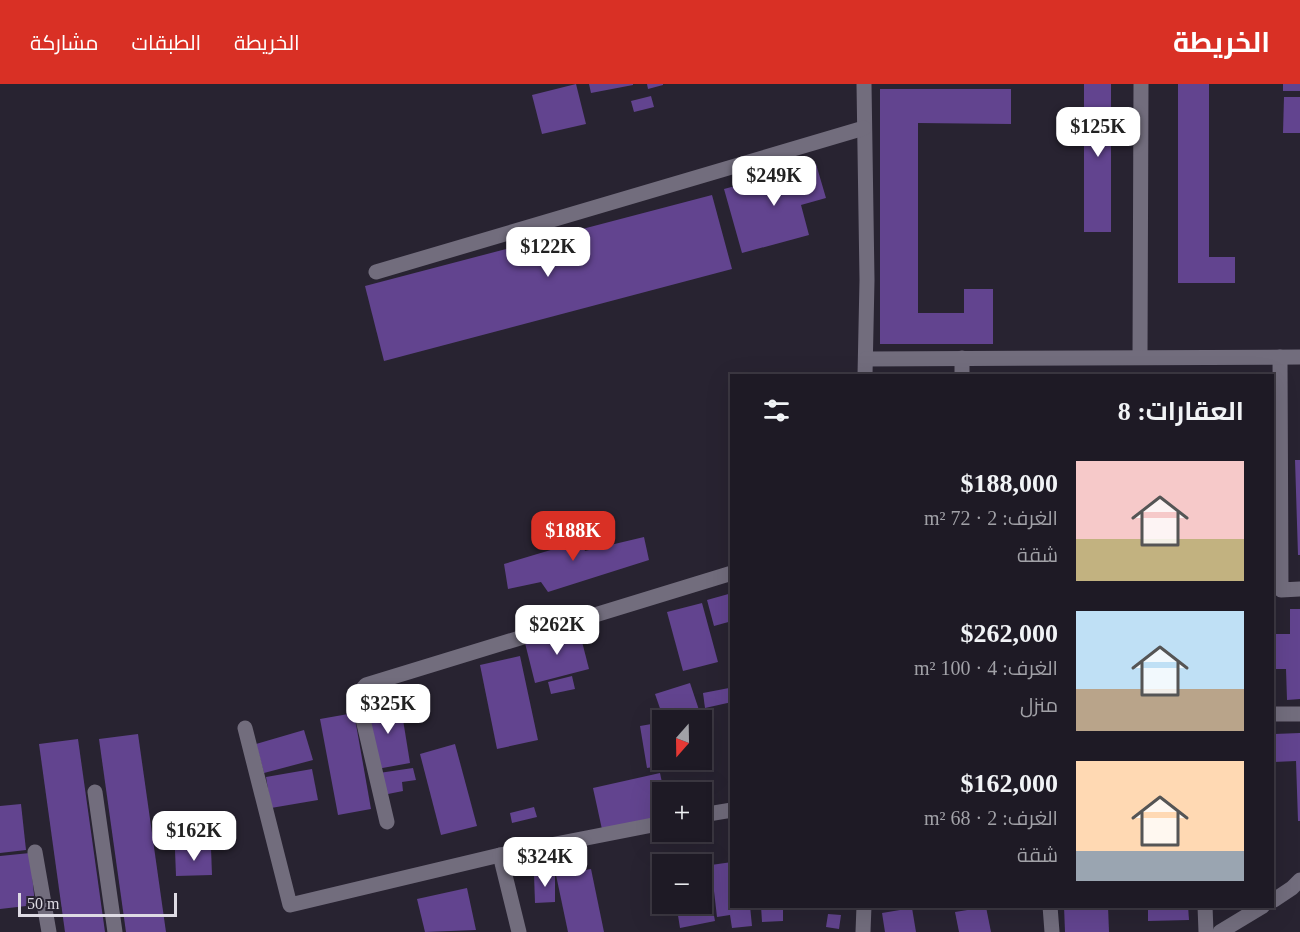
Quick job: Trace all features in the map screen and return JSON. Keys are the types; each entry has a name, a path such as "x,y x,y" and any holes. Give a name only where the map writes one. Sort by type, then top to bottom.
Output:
{"street":[{"path":"864,84 865,374"},
{"path":"1140,357 1141,84"},
{"path":"376,272 864,128"},
{"path":"1280,357 1281,590 1300,589"},
{"path":"866,359 1300,357"},
{"path":"962,358 962,374"},
{"path":"387,822 358,698 366,685 730,574"},
{"path":"1274,714 1300,714"},
{"path":"245,728 290,905 500,855 652,825"},
{"path":"94,792 115,932"},
{"path":"712,813 730,810"},
{"path":"35,852 49,932"},
{"path":"500,855 519,932"},
{"path":"1274,900 1300,880"},
{"path":"863,932 864,908"},
{"path":"1050,908 1052,932"},
{"path":"1205,908 1206,932"},
{"path":"1220,932 1260,908"}],"building":[{"path":"576,84 586,124 542,134 532,95"},
{"path":"589,84 633,84 633,85 591,93"},
{"path":"647,84 663,84 663,85 648,89"},
{"path":"1084,84 1111,84 1111,232 1084,232"},
{"path":"1178,84 1209,84 1209,257 1235,257 1235,283 1178,283"},
{"path":"1283,84 1300,84 1300,91 1283,91"},
{"path":"880,89 1011,89 1011,124 918,123 918,313 964,313 964,289 993,289 993,344 880,344"},
{"path":"651,96 654,107 634,112 631,101"},
{"path":"1284,97 1300,97 1300,133 1283,133"},
{"path":"816,164 826,198 801,205 809,235 742,253 724,189"},
{"path":"712,195 732,269 384,361 365,286"},
{"path":"1295,460 1300,460 1300,555 1298,555"},
{"path":"576,530 585,551 644,537 649,560 548,592 541,582 508,589 504,564 554,549 549,536"},
{"path":"730,594 730,622 714,626 707,600"},
{"path":"702,603 718,662 683,671 667,612"},
{"path":"1290,609 1300,609 1300,699 1287,700 1286,669 1274,669 1274,634 1290,634"},
{"path":"579,630 589,669 535,683 525,643"},
{"path":"520,656 538,740 497,749 480,665"},
{"path":"572,676 575,689 551,694 548,682"},
{"path":"690,683 699,710 661,710 655,694"},
{"path":"729,688 730,702 705,708 703,693"},
{"path":"400,701 410,763 377,769 366,707"},
{"path":"354,713 371,809 338,815 320,719"},
{"path":"652,724 652,767 647,768 640,726"},
{"path":"304,730 313,760 264,773 256,744"},
{"path":"1300,733 1300,821 1298,821 1296,761 1274,762 1274,734"},
{"path":"138,734 166,932 126,932 99,739"},
{"path":"78,739 105,932 65,932 39,744"},
{"path":"455,744 477,826 441,835 420,754"},
{"path":"413,768 416,780 402,782 403,791 383,795 379,773"},
{"path":"312,769 318,800 271,808 266,777"},
{"path":"660,773 662,782 652,782 652,823 603,834 593,788"},
{"path":"21,804 26,850 0,853 0,806"},
{"path":"534,807 537,817 512,823 510,813"},
{"path":"211,848 212,875 176,876 175,850"},
{"path":"30,853 35,905 0,909 0,856"},
{"path":"730,862 730,908 750,908 752,926 732,928 730,915 717,917 712,865"},
{"path":"591,869 604,932 568,932 556,875"},
{"path":"555,873 555,902 535,903 534,874"},
{"path":"467,888 476,930 425,932 417,899"},
{"path":"712,904 715,921 680,928 678,914 712,914"},
{"path":"761,908 794,908 783,910 783,921 762,922"},
{"path":"912,908 916,932 885,932 882,913"},
{"path":"986,908 991,932 959,932 955,912"},
{"path":"1064,908 1108,908 1109,932 1065,932"},
{"path":"1148,908 1188,908 1189,920 1148,921"},
{"path":"828,914 841,915 839,929 826,927"}]}
